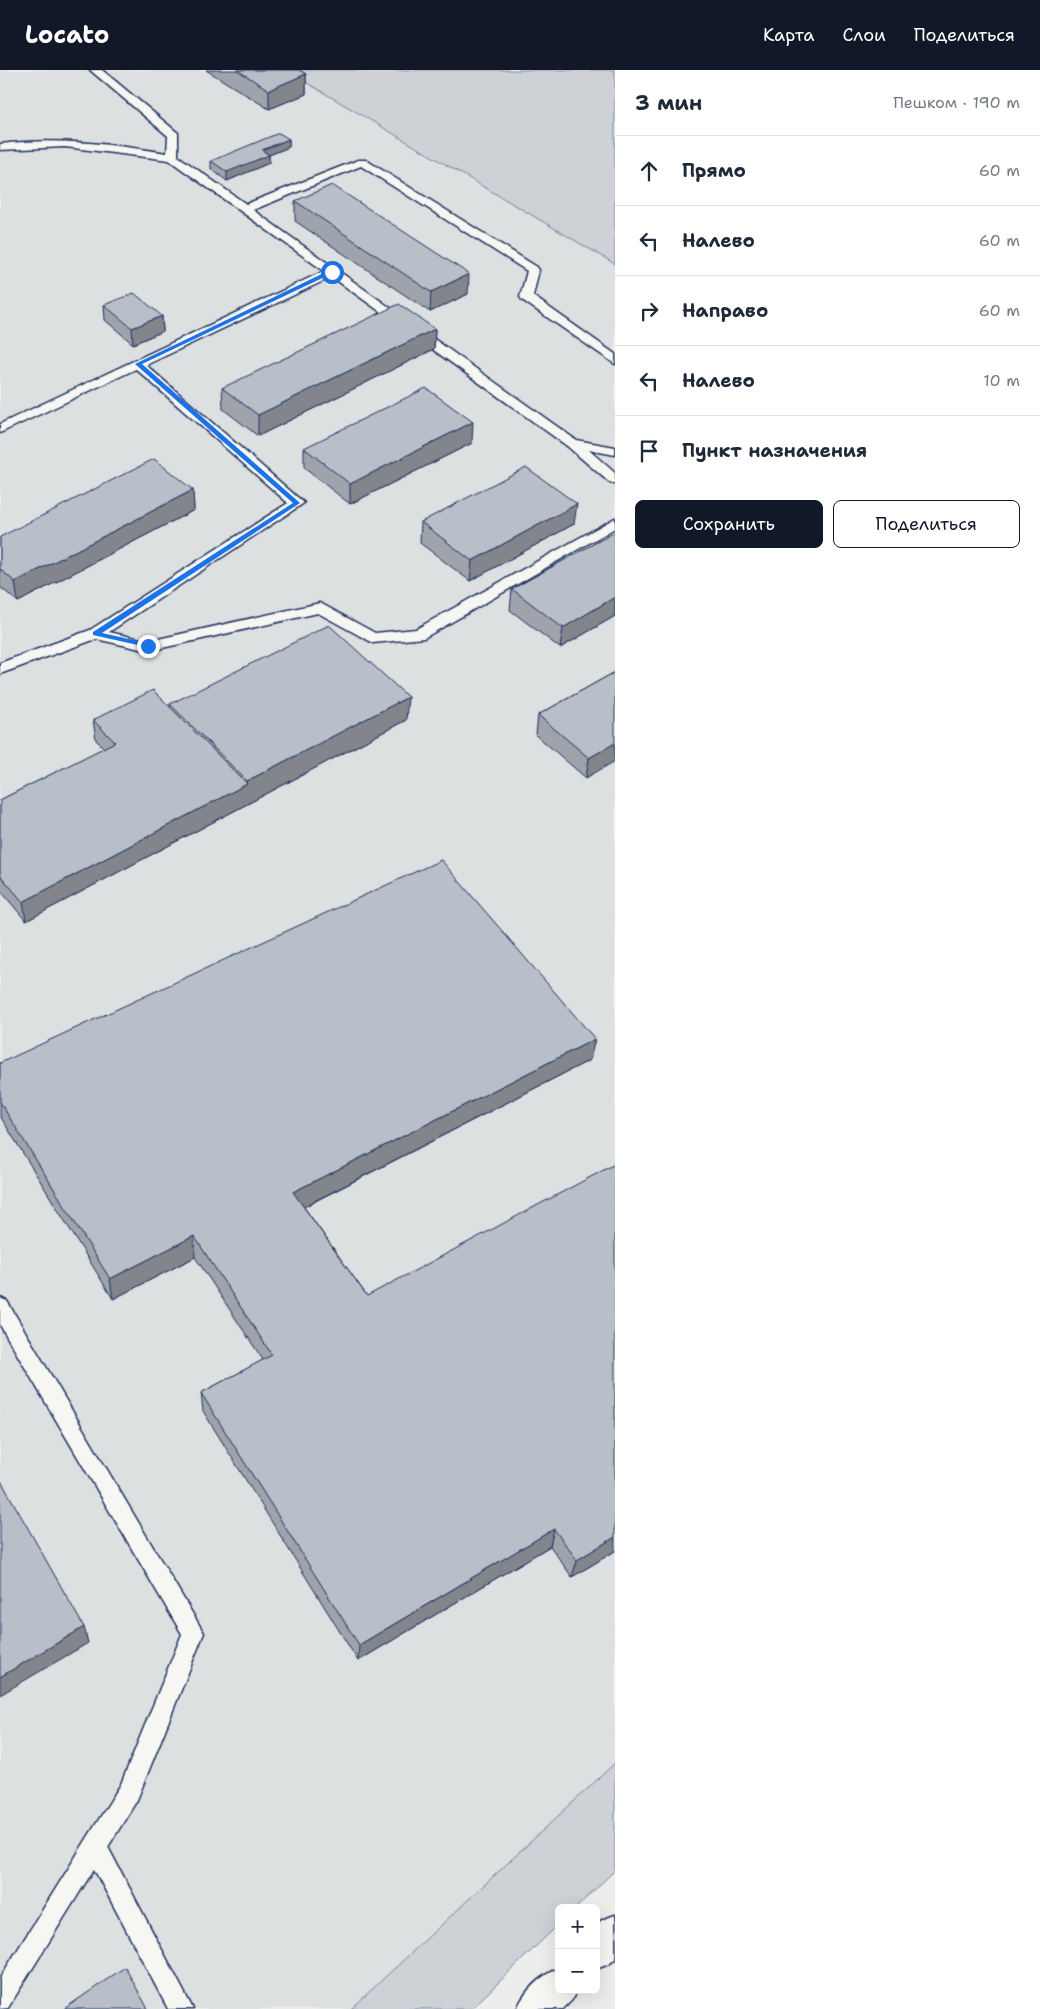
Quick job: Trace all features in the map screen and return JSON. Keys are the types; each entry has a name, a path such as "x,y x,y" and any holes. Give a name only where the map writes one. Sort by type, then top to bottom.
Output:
{"street":[{"path":"598,1949 615,1933"},
{"path":"536,2009 555,1991"}],"lane":[{"path":"95,70 174,136 172,157"},
{"path":"0,147 26,143 94,145 172,157 572,442 615,480"},
{"path":"244,209 362,162 532,270 526,297 615,360"},
{"path":"0,429 332,272"},
{"path":"0,669 95,634 297,503 138,364"},
{"path":"572,442 615,451"},
{"path":"95,634 148,646 320,608 373,638 419,634 615,522"},
{"path":"0,1307 193,1633 129,1792 0,2000"},
{"path":"95,1847 181,2009"}],"shaded area":[{"path":"0,70 285,70 615,264 615,1763 351,2009 0,2009"},
{"path":"285,70 615,70 615,264"},
{"path":"615,1763 615,1870 580,1904 555,1904 555,1928 471,2009 351,2009"}],"building":[{"path":"237,70 299,70 306,74 269,90"},
{"path":"279,133 289,139 262,150 269,155 227,172 211,161"},
{"path":"332,185 469,274 431,292 295,201"},
{"path":"134,293 162,316 132,328 104,305"},
{"path":"399,304 435,329 258,415 222,388"},
{"path":"426,388 473,422 350,484 304,448"},
{"path":"154,459 193,490 15,582 0,569 0,537"},
{"path":"526,467 577,504 472,561 421,522"},
{"path":"615,532 615,597 563,628 512,589"},
{"path":"329,625 408,697 247,781 170,704"},
{"path":"615,672 615,743 589,758 538,715"},
{"path":"153,690 247,784 23,902 0,875 0,800 115,742 93,720"},
{"path":"441,860 595,1039 293,1192 367,1296 615,1164 615,1537 577,1560 554,1529 359,1645 201,1393 272,1355 194,1236 110,1279 0,1102 0,1063"},
{"path":"0,1479 84,1627 0,1677"},
{"path":"125,1967 148,2009 64,2009"}],"route":[{"path":"148,646 95,634 297,503 138,364 332,272"}]}
